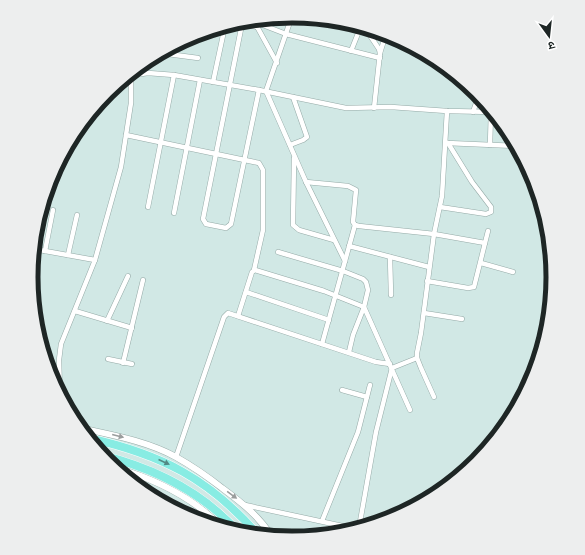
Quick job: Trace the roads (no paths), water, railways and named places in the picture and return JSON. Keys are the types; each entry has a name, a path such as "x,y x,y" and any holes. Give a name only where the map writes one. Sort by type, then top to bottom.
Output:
{"highway":[{"path":"97,440 132,449 178,468 201,482 225,500 253,529"},
{"path":"115,459 141,467 185,488 205,502 228,523"}],"street":[{"path":"290,23 266,91 306,182 345,261"},
{"path":"256,25 277,63"},
{"path":"260,25 286,34 351,51 380,56"},
{"path":"241,28 203,220 206,224 226,228 231,224 259,90"},
{"path":"351,51 359,32"},
{"path":"213,82 223,33"},
{"path":"370,36 379,49 380,56"},
{"path":"374,108 380,56 384,40"},
{"path":"170,54 198,58"},
{"path":"141,74 148,73 213,82 266,91 346,108 391,107 486,112"},
{"path":"148,207 174,76"},
{"path":"174,213 200,80"},
{"path":"60,381 59,360 61,344 95,260 121,167 131,103 130,82"},
{"path":"290,145 307,137 292,97"},
{"path":"473,112 476,102"},
{"path":"434,397 417,358 434,234 443,188 447,143 447,111"},
{"path":"490,144 492,120"},
{"path":"126,135 259,163 262,167 263,230 254,270 238,316"},
{"path":"447,143 510,145"},
{"path":"440,207 482,214 489,214 492,210 447,143"},
{"path":"294,155 293,225 299,230 334,240"},
{"path":"306,182 348,186 356,190 357,194 353,217 353,222 355,225 322,344"},
{"path":"45,251 53,210"},
{"path":"68,255 77,215"},
{"path":"355,225 434,234 485,243"},
{"path":"427,280 473,288 476,286 488,231"},
{"path":"349,246 430,267"},
{"path":"40,250 95,260"},
{"path":"278,252 343,271 363,279 366,282 368,290 364,307 353,335 349,352"},
{"path":"390,257 391,295"},
{"path":"480,263 513,272"},
{"path":"254,270 306,285 364,307 410,410"},
{"path":"107,321 128,276"},
{"path":"124,363 143,280"},
{"path":"246,292 329,320"},
{"path":"74,311 132,328"},
{"path":"176,457 224,317 228,313 391,366 417,358"},
{"path":"424,313 462,319"},
{"path":"108,359 132,364"},
{"path":"360,522 377,427 391,366"},
{"path":"322,521 358,432 370,385"},
{"path":"342,390 367,397"},
{"path":"90,430 148,445 176,457 209,478 245,505 266,530"},
{"path":"131,473 152,481 174,492 211,518"},
{"path":"245,505 345,526"}]}
